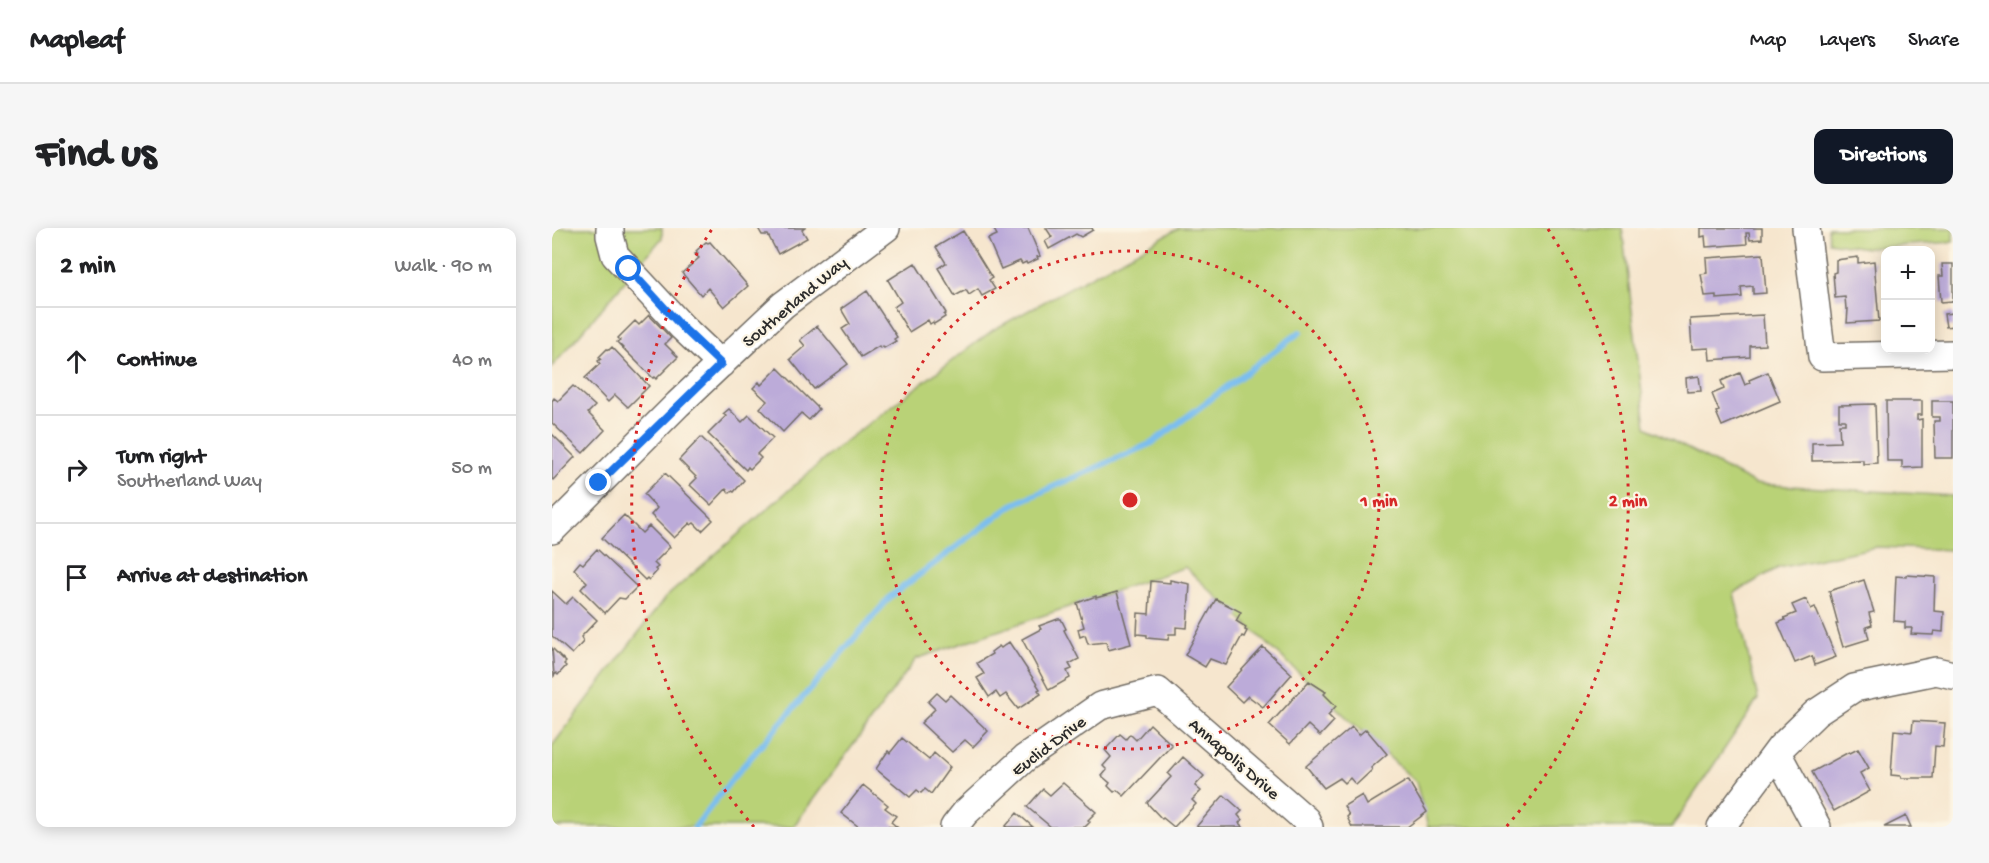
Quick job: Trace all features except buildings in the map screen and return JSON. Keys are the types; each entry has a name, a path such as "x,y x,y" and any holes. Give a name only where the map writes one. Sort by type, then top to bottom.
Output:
{"street":[{"path":"610,228 615,255 682,327 721,364"},
{"path":"1806,228 1822,357 1953,354"},
{"name":"Southerland Way","path":"552,530 783,305 881,229"},
{"path":"1721,827 1777,753 1816,713 1854,688 1936,671 1953,675"},
{"name":"Euclid Drive","path":"954,827 965,813 1025,758 1100,706 1158,691"},
{"name":"Annapolis Drive","path":"1158,691 1306,819 1309,827"},
{"path":"1777,753 1816,827"}],"green space":[{"path":"552,228 662,228 662,238 552,367"},
{"path":"1179,228 1622,228 1646,427 1755,484 1953,496 1953,550 1876,547 1778,568 1734,593 1758,699 1672,827 1428,827 1416,782 1185,567 916,659 793,827 552,827 552,746 665,598 844,442 993,330"},
{"path":"1828,228 1953,228 1953,242 1866,248 1829,242"}],"waterway":[{"path":"695,827 732,779 891,596 1012,505 1152,443 1300,332"}],"route":[{"path":"599,483 721,364 682,327 629,269"}]}
